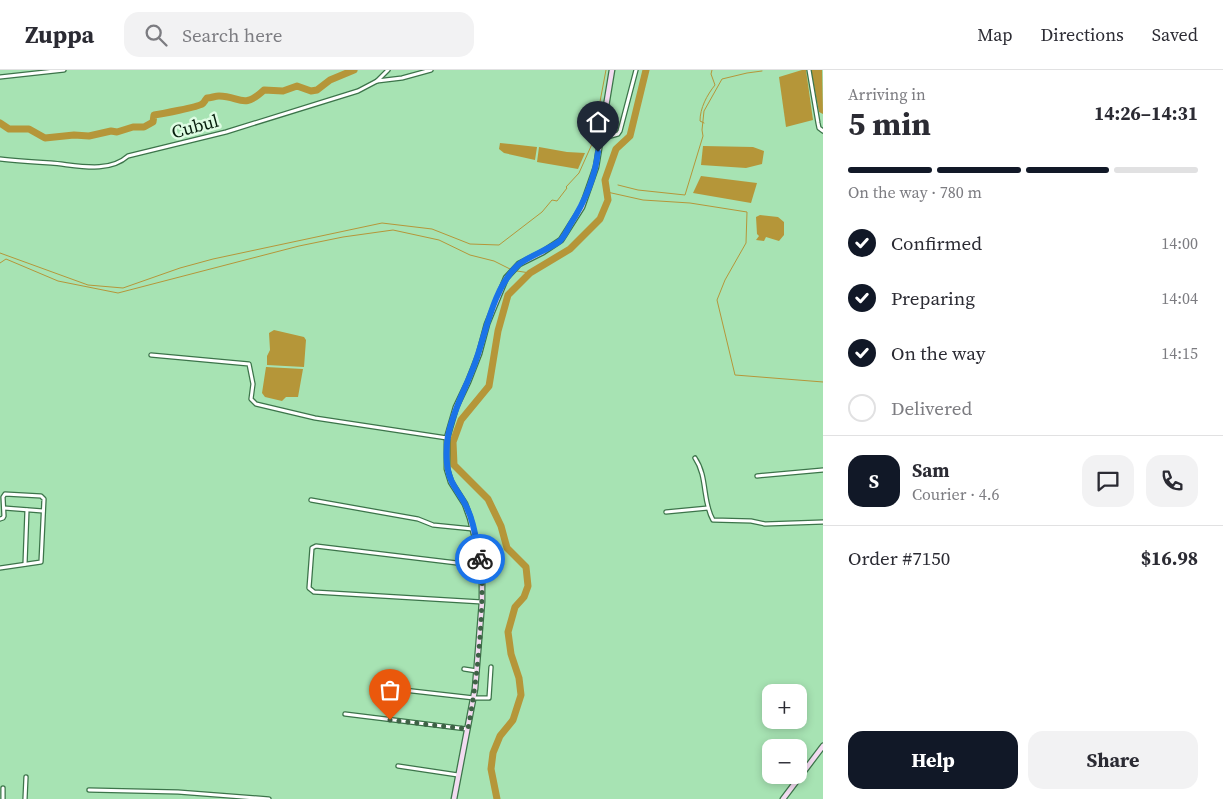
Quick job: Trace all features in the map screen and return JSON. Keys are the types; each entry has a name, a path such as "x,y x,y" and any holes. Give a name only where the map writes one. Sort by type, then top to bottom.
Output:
{"street":[{"path":"0,77 64,70"},
{"name":"Cubul","path":"0,159 86,167 106,165 134,154 141,154 226,132 358,91 377,81 388,70"},
{"path":"377,81 402,78 431,70"},
{"path":"454,799 474,698 482,602 482,566 466,504 451,482 448,469 447,438 456,406 479,354 485,330 506,278 518,264 543,252 561,240 582,207 596,167 612,70"},
{"path":"600,140 618,134 620,131 636,70"},
{"path":"809,70 818,123 823,131"},
{"path":"151,355 249,364 253,384 251,399 256,404 315,418 447,438"},
{"path":"695,458 702,471 708,508 712,519 715,521 750,521 775,524 823,522"},
{"path":"757,476 823,470"},
{"path":"0,518 4,518 3,497 5,494 43,497 41,560 39,562 0,568"},
{"path":"312,500 418,519 433,525 473,529"},
{"path":"4,508 44,511"},
{"path":"666,512 708,508"},
{"path":"25,564 27,510"},
{"path":"482,566 316,546 312,548 309,588 314,592 482,602"},
{"path":"386,688 489,698 491,667"},
{"path":"464,669 477,672"},
{"path":"344,714 468,729"},
{"path":"783,799 823,746"},
{"path":"398,766 459,775"},
{"path":"25,799 26,777"},
{"path":"3,788 3,799"},
{"path":"89,790 178,792 269,799"}],"shaded area":[{"path":"806,70 813,120 786,127 779,77"},
{"path":"811,70 822,70 823,114 819,112"},
{"path":"500,143 537,147 535,160 504,153 499,149"},
{"path":"703,146 753,147 764,151 762,164 746,168 701,165"},
{"path":"539,147 585,153 578,169 537,162"},
{"path":"701,176 757,183 751,203 693,193"},
{"path":"760,215 778,217 784,222 784,235 779,241 766,237 764,241 756,240 759,236 757,234 756,217"},
{"path":"274,330 304,337 306,340 304,367 267,365 267,356 270,350 269,333"},
{"path":"266,367 303,369 298,397 286,397 282,401 265,397 262,393"}],"waterway":[{"path":"0,123 9,129 29,129 45,138 74,135 89,136 111,131 117,132 133,127 144,127 153,122 154,115 203,104 207,98 219,96 246,101 264,90 283,91 297,86 311,91 317,90 330,80 354,70"},
{"path":"0,253 88,285 123,288 180,268 213,259 382,223 432,229 470,244 499,245 542,212 552,200 557,201 566,187 579,173 592,144 606,70"},
{"path":"497,799 491,769 493,753 500,736 513,720 521,695 519,678 511,654 508,632 515,607 524,597 528,586 526,567 507,548 501,526 488,499 454,465 453,442 461,420 489,386 498,331 508,295 530,273 570,249 600,219 608,200 605,180 616,149 630,136 646,70"},
{"path":"704,123 700,121 701,111 715,85 711,74 712,70"},
{"path":"618,185 638,190 685,195 703,136 704,111 722,79 762,71"},
{"path":"607,192 643,200 690,203 747,212 746,243 725,280 717,300 735,375 823,382"},
{"path":"0,263 6,259 58,281 118,293 299,246 393,230 439,240 470,255 494,261 510,269"},
{"path":"517,271 530,273"}],"way so far":[{"path":"390,720 468,729 475,689 482,602 482,566 480,559"}],"route":[{"path":"480,559 466,504 451,482 448,469 447,438 456,406 479,354 485,330 506,278 518,264 543,252 561,240 582,207 596,167 598,152"}]}
